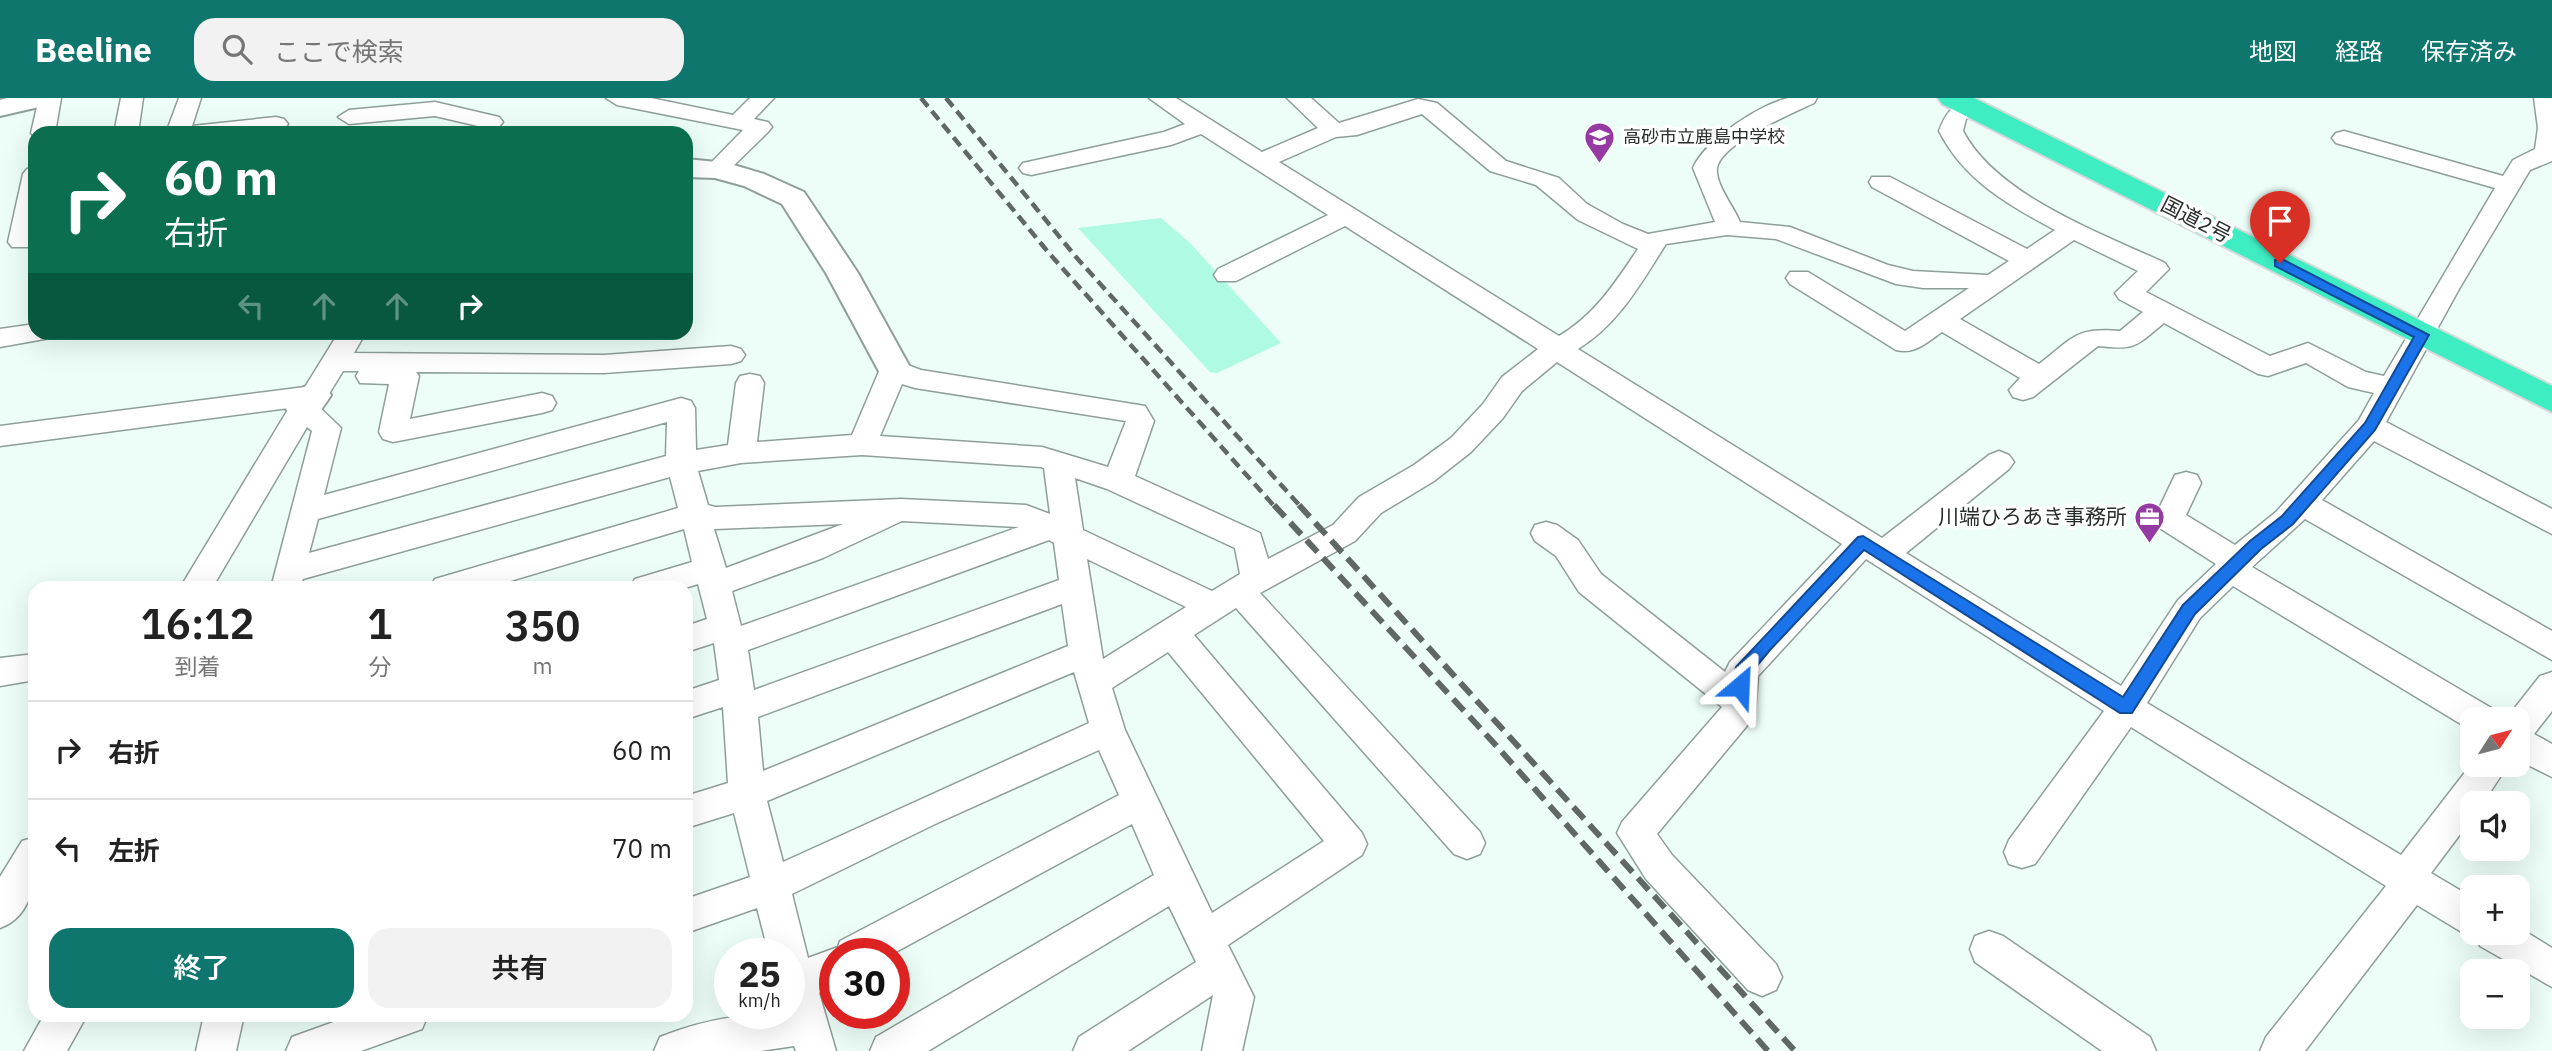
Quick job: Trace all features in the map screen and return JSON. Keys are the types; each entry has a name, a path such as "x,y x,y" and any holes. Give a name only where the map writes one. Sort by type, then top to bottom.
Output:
{"highway":[{"name":"国道2号","path":"1960,102 2552,400"}],"street":[{"path":"0,108 42,98"},
{"path":"44,126 50,98"},
{"path":"127,126 132,98"},
{"path":"180,126 190,98"},
{"path":"487,126 505,98"},
{"path":"617,98 760,127 717,169"},
{"path":"738,122 763,98"},
{"path":"1160,98 2126,708 2460,911"},
{"path":"1298,98 1333,130"},
{"path":"1729,227 1726,211 1709,184 1705,167 1713,151 1726,141 1806,98"},
{"path":"2022,852 2126,708 2189,609 2302,503 2370,426 2521,165 2549,154 2550,128 2544,98"},
{"path":"1960,102 1951,131 1964,159 2005,192 2156,269 2128,293 2268,367 2308,352 2358,380 2393,387"},
{"path":"1261,161 1333,130 1349,130 1418,106 1429,108 1509,173 1545,181 1581,212 1612,230 1652,245"},
{"path":"350,116 435,109 483,126"},
{"path":"240,126 277,121"},
{"path":"1031,168 1171,138 1202,125"},
{"path":"2344,138 2508,185"},
{"path":"693,169 717,169 754,180 793,198 842,274 894,369 915,379 1135,412 1140,421 1118,481"},
{"path":"1881,182 1928,215 2028,260"},
{"path":"19,241 28,203"},
{"path":"1227,275 1347,215"},
{"path":"693,810 747,793 1173,634 1236,592 1344,533 1370,505 1424,472 1461,445 1493,411 1512,384 1538,360 1586,332 1612,307 1658,239 1729,227 1740,232 1777,231 1887,274 1912,279 1976,279 1992,284"},
{"path":"1799,278 1906,344 2074,228"},
{"path":"1941,320 2031,383 2092,338 2126,340 2162,312"},
{"path":"0,338 28,334"},
{"path":"200,581 348,340"},
{"path":"319,386 731,355"},
{"path":"862,445 894,369"},
{"path":"0,436 399,374 405,376 393,432 542,403"},
{"path":"741,453 750,383"},
{"path":"319,386 327,428 287,579 681,463 741,453 862,445 1042,457 1118,481 1249,541 1236,592"},
{"path":"303,512 681,408 681,463 728,635 739,699 747,793 783,938"},
{"path":"2370,426 2552,523"},
{"path":"1762,977 1659,867 1635,833 1738,712 1742,672 1801,605 1873,548 1999,462"},
{"path":"1058,463 1059,532 1076,586 1090,667 1108,730 1176,882 1234,997 1222,1051"},
{"path":"2186,483 2169,519 2234,566 2462,707"},
{"path":"2302,503 2552,647"},
{"path":"470,581 695,514 715,518 901,510 1026,516 1059,532 1236,592 1467,843"},
{"path":"684,581 812,550 901,510"},
{"path":"693,638 728,635 1059,532"},
{"path":"1546,533 1567,548 1590,583 1656,638 1739,701"},
{"path":"693,704 739,699 1076,586"},
{"path":"1093,1051 1349,844 1173,634"},
{"path":"0,672 28,668"},
{"path":"2530,714 2552,686"},
{"path":"693,914 769,887 920,814 1108,730"},
{"path":"2530,749 2552,762"},
{"path":"2280,1051 2482,777"},
{"path":"883,938 1139,802"},
{"path":"0,911 28,865"},
{"path":"890,1051 1176,882"},
{"path":"2513,945 2552,969"},
{"path":"1989,949 2136,1051"},
{"path":"674,1051 713,1039 813,1038 805,1011"},
{"path":"44,1051 63,1022"},
{"path":"216,1051 222,1022"},
{"path":"306,1051 388,1022"}],"green space":[{"path":"1161,218 1190,243 1281,343 1217,373 1210,372 1078,228"}],"railway":[{"path":"921,98 1048,252 1275,507"},
{"path":"946,98 1076,257 1301,507"},
{"path":"1274,505 1492,741 1768,1051"},
{"path":"1299,505 1795,1051"}],"place":[{"name":"高砂市立鹿島中学校","path":"1600,164"},
{"name":"川端ひろあき事務所","path":"2150,544"}],"route":[{"path":"1740,686 1742,672 1764,645 1863,542 2126,708 2189,609 2255,545 2287,520 2370,426 2422,335 2280,263"}]}
